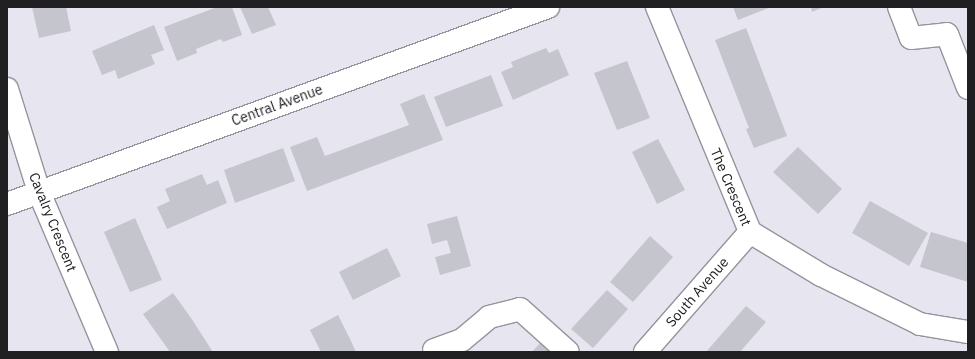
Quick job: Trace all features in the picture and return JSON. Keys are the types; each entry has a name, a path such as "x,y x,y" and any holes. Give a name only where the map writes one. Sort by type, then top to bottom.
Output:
{"street":[{"name":"Central Avenue","path":"7,204 548,7"},
{"name":"The Crescent","path":"657,7 750,232 821,275 920,324 968,332"},
{"path":"899,7 911,38 946,34 968,88"},
{"name":"Cavalry Crescent","path":"7,89 39,192 107,352"},
{"name":"South Avenue","path":"645,352 750,232"},
{"path":"434,350 462,340 489,317 522,301 568,352"}],"building":[{"path":"32,7 66,7 71,31 39,38"},
{"path":"217,7 232,7 242,35 223,42 221,39 196,49 197,53 177,61 164,27"},
{"path":"240,7 268,7 276,25 252,34"},
{"path":"733,7 771,7 738,20"},
{"path":"811,7 824,7 812,12"},
{"path":"154,25 164,50 151,55 155,64 118,79 115,70 102,75 92,51"},
{"path":"746,28 787,136 754,148 746,129 749,128 715,40"},
{"path":"546,48 549,53 558,49 569,75 513,100 501,72 513,67 511,62"},
{"path":"627,61 650,118 617,130 594,73"},
{"path":"491,75 503,106 446,127 434,97"},
{"path":"424,94 443,140 307,191 290,147 317,137 325,156 409,125 400,104"},
{"path":"658,139 685,190 657,204 632,152"},
{"path":"798,147 842,189 818,214 773,172"},
{"path":"283,148 295,181 235,203 224,170"},
{"path":"202,174 207,185 218,180 227,203 167,229 157,207 170,201 165,189"},
{"path":"870,201 928,233 909,266 852,233"},
{"path":"457,216 471,266 440,275 435,257 451,253 447,240 432,244 427,224"},
{"path":"135,218 162,280 130,292 104,232"},
{"path":"931,232 968,243 968,282 920,267"},
{"path":"650,236 673,257 633,302 610,282"},
{"path":"387,248 401,276 353,300 339,272"},
{"path":"607,290 628,309 593,348 571,329"},
{"path":"173,293 213,352 170,352 143,314"},
{"path":"746,306 766,322 740,352 706,352"},
{"path":"338,315 356,352 321,352 310,330"},
{"path":"540,343 550,352 532,352"}]}
